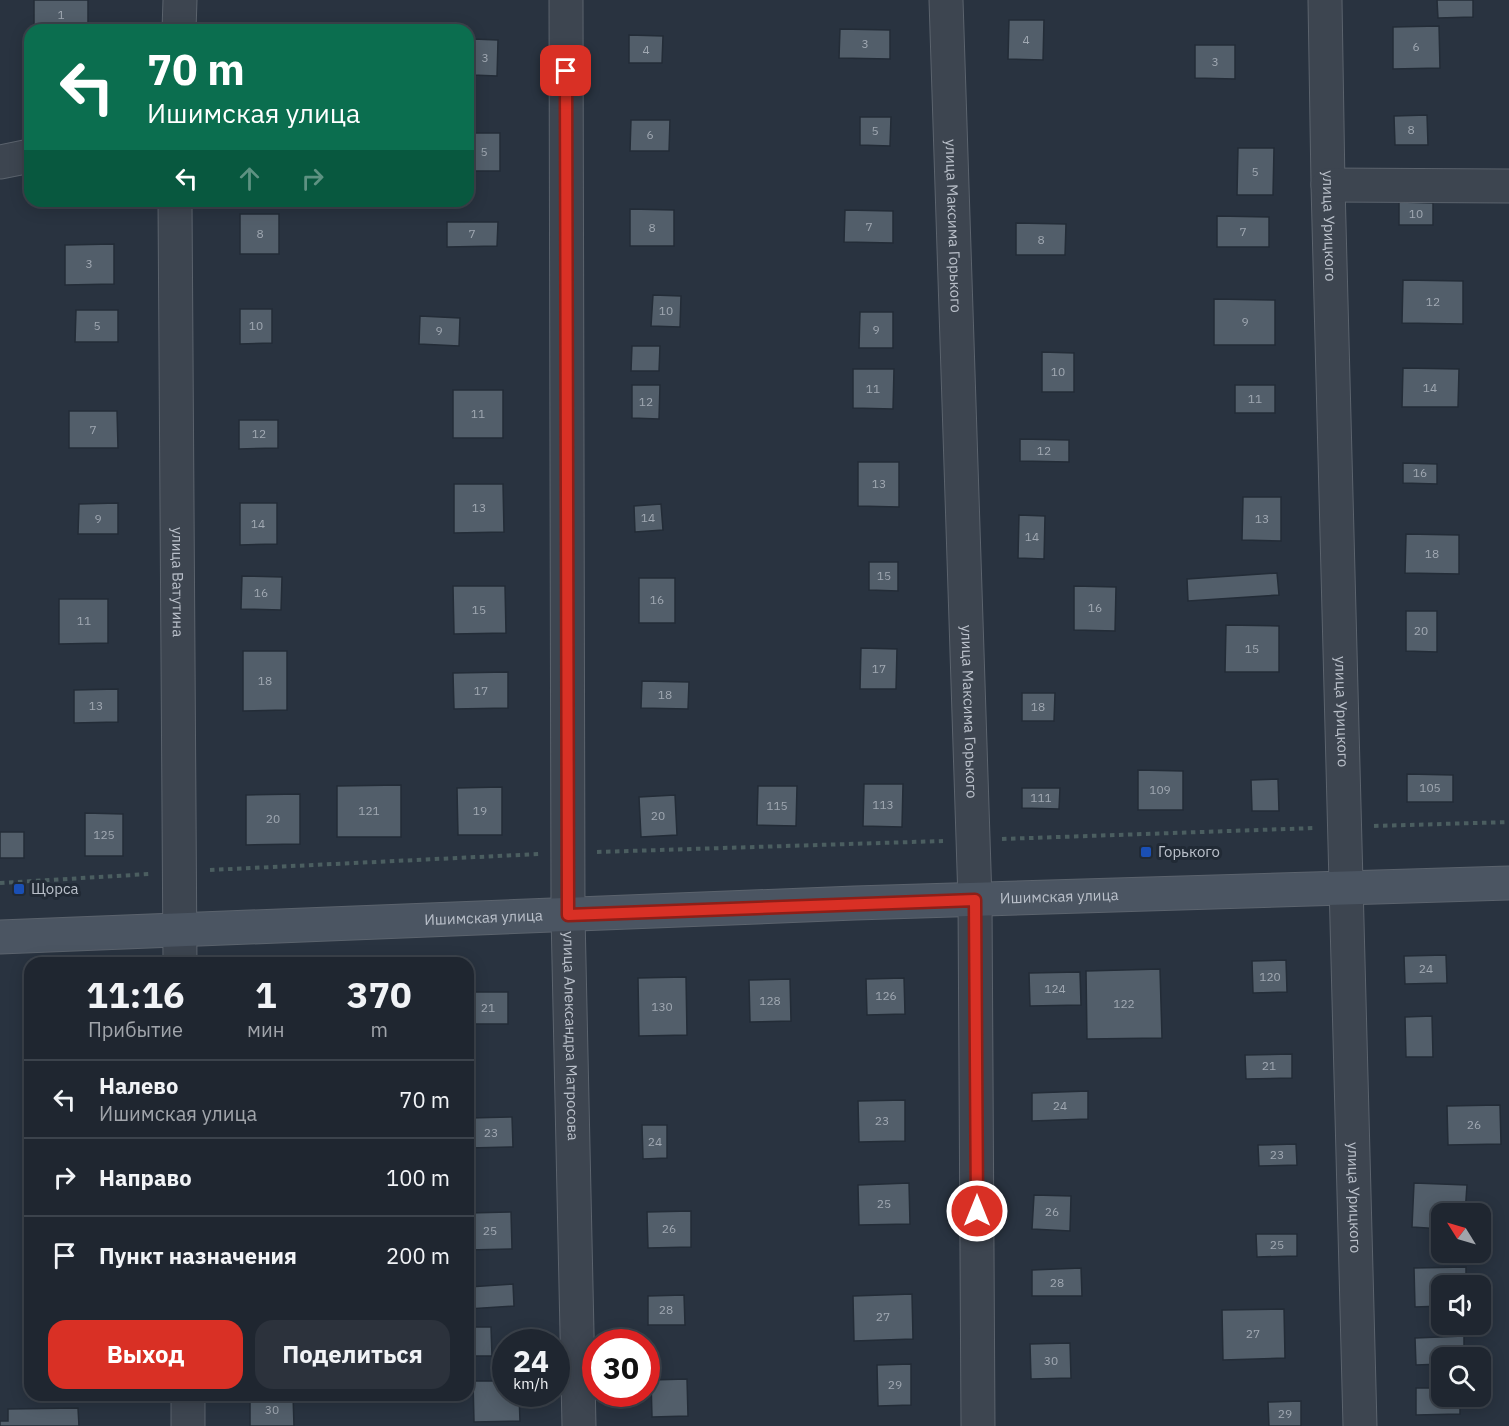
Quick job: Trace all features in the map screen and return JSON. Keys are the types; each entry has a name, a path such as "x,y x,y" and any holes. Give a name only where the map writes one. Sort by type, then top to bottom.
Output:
{"main road":[{"name":"Ишимская улица","path":"0,937 975,900 1509,883"}],"street":[{"path":"179,24 180,0"},
{"name":"улица Александра Матросова","path":"566,0 567,853 579,1426"},
{"name":"улица Максима Горького","path":"946,0 975,900 978,1426"},
{"name":"улица Урицкого","path":"1325,0 1360,1426"},
{"path":"0,162 24,157"},
{"path":"1328,185 1509,186"},
{"name":"улица Ватутина","path":"176,207 180,957"},
{"path":"188,1401 188,1426"}],"path":[{"path":"0,883 567,853 1509,822"}],"building":[{"path":"34,0 88,0 88,24 34,24"},
{"path":"1437,0 1473,0 1473,17 1438,18"},
{"path":"1009,20 1044,20 1043,60 1008,59"},
{"path":"1439,26 1440,68 1393,69 1393,27"},
{"path":"840,29 890,30 890,59 839,58"},
{"path":"629,35 663,36 662,63 629,63"},
{"path":"474,39 498,40 497,76 474,75"},
{"path":"1195,45 1235,45 1235,79 1195,78"},
{"path":"1427,115 1428,145 1395,145 1394,116"},
{"path":"860,117 891,117 890,146 860,145"},
{"path":"631,120 670,120 669,151 630,151"},
{"path":"474,133 500,133 500,171 474,171"},
{"path":"1238,148 1274,148 1273,195 1237,195"},
{"path":"1399,202 1433,203 1433,225 1399,225"},
{"path":"630,209 674,210 674,246 630,246"},
{"path":"845,210 893,211 893,243 844,242"},
{"path":"240,214 279,214 279,254 240,254"},
{"path":"1217,216 1269,217 1269,247 1217,247"},
{"path":"447,222 498,222 497,246 447,247"},
{"path":"1016,223 1066,224 1065,255 1016,255"},
{"path":"114,244 114,284 65,285 65,245"},
{"path":"1403,280 1463,281 1463,324 1402,323"},
{"path":"653,295 681,296 680,327 651,326"},
{"path":"1214,299 1275,300 1275,345 1214,345"},
{"path":"240,309 272,309 272,343 240,344"},
{"path":"76,310 118,310 118,342 75,342"},
{"path":"860,312 893,312 893,348 859,348"},
{"path":"420,316 460,318 459,346 419,344"},
{"path":"632,346 660,346 659,371 631,371"},
{"path":"1042,352 1074,353 1074,392 1042,392"},
{"path":"1403,368 1459,369 1458,407 1402,407"},
{"path":"853,369 894,369 893,409 853,408"},
{"path":"632,385 660,385 659,419 632,418"},
{"path":"1235,385 1275,385 1275,413 1235,413"},
{"path":"453,390 503,390 503,438 453,438"},
{"path":"69,411 117,411 118,448 69,448"},
{"path":"239,420 278,420 278,448 239,449"},
{"path":"1020,439 1069,440 1069,462 1020,461"},
{"path":"858,462 899,462 899,507 858,506"},
{"path":"1403,463 1437,464 1437,484 1403,483"},
{"path":"454,484 503,484 504,532 454,533"},
{"path":"1243,497 1281,497 1281,541 1242,540"},
{"path":"118,503 118,534 78,534 79,504"},
{"path":"240,503 277,503 277,544 240,545"},
{"path":"661,504 663,530 635,532 634,506"},
{"path":"1019,515 1045,516 1044,559 1018,558"},
{"path":"1406,534 1459,535 1459,574 1405,573"},
{"path":"869,562 898,562 898,591 869,590"},
{"path":"1277,573 1279,595 1188,601 1187,579"},
{"path":"242,576 282,577 281,610 241,609"},
{"path":"639,578 675,578 675,623 639,623"},
{"path":"453,586 505,586 506,633 454,634"},
{"path":"1074,586 1116,587 1115,631 1074,630"},
{"path":"59,599 108,599 108,643 59,644"},
{"path":"1406,611 1437,611 1437,652 1406,651"},
{"path":"1226,625 1279,626 1279,672 1225,672"},
{"path":"861,648 897,649 896,689 860,689"},
{"path":"243,651 287,651 287,710 243,711"},
{"path":"508,672 508,708 454,709 453,673"},
{"path":"642,681 689,682 688,709 641,708"},
{"path":"118,689 118,722 74,723 74,690"},
{"path":"1022,693 1055,693 1054,721 1022,721"},
{"path":"1138,770 1183,771 1183,810 1138,810"},
{"path":"1407,774 1453,775 1453,802 1407,802"},
{"path":"1278,779 1279,811 1252,811 1251,780"},
{"path":"864,784 903,784 902,827 863,826"},
{"path":"401,785 401,837 337,837 337,786"},
{"path":"758,786 797,786 796,826 757,825"},
{"path":"502,787 502,835 458,835 457,788"},
{"path":"1022,788 1060,788 1059,809 1022,808"},
{"path":"300,794 300,844 246,845 246,795"},
{"path":"675,795 677,835 641,837 639,797"},
{"path":"85,813 123,814 123,856 85,856"},
{"path":"0,832 24,832 24,858 0,858"},
{"path":"1446,955 1447,983 1405,984 1404,956"},
{"path":"1286,960 1287,992 1253,993 1252,961"},
{"path":"1160,969 1162,1038 1087,1039 1086,971"},
{"path":"1080,972 1081,1005 1030,1006 1029,973"},
{"path":"686,977 687,1035 639,1036 638,978"},
{"path":"904,978 905,1014 867,1015 866,979"},
{"path":"790,979 791,1021 750,1022 749,980"},
{"path":"474,992 508,992 508,1024 474,1024"},
{"path":"1432,1016 1433,1057 1406,1057 1405,1017"},
{"path":"1292,1054 1292,1078 1246,1079 1245,1055"},
{"path":"1088,1091 1088,1119 1032,1121 1032,1093"},
{"path":"905,1100 905,1141 859,1142 858,1101"},
{"path":"1500,1105 1501,1144 1448,1145 1447,1106"},
{"path":"512,1117 513,1147 474,1148 474,1118"},
{"path":"642,1125 667,1125 667,1158 643,1159"},
{"path":"1296,1144 1297,1165 1259,1166 1258,1145"},
{"path":"909,1183 910,1224 859,1225 858,1185"},
{"path":"1414,1183 1467,1185 1466,1203 1431,1203 1431,1228 1412,1227"},
{"path":"1034,1195 1071,1196 1070,1231 1032,1229"},
{"path":"691,1211 691,1247 648,1248 647,1212"},
{"path":"511,1212 512,1249 474,1250 474,1213"},
{"path":"1256,1234 1297,1234 1297,1256 1257,1257"},
{"path":"1466,1267 1466,1275 1431,1275 1431,1306 1415,1307 1414,1268"},
{"path":"1081,1268 1082,1296 1032,1296 1032,1270"},
{"path":"513,1284 514,1306 474,1309 474,1287"},
{"path":"912,1294 913,1339 854,1341 853,1296"},
{"path":"684,1295 685,1325 648,1325 648,1296"},
{"path":"1284,1309 1285,1358 1223,1360 1222,1310"},
{"path":"474,1327 491,1327 492,1356 474,1356"},
{"path":"1464,1336 1464,1347 1431,1347 1431,1364 1416,1365 1415,1338"},
{"path":"1070,1343 1071,1378 1031,1379 1030,1344"},
{"path":"911,1364 911,1405 878,1406 877,1365"},
{"path":"687,1379 688,1416 652,1417 652,1407 660,1407 660,1380"},
{"path":"474,1381 492,1381 492,1407 519,1407 520,1421 474,1422"},
{"path":"1416,1388 1431,1388 1431,1407 1460,1407 1460,1414 1416,1415"},
{"path":"250,1401 293,1401 294,1426 250,1426"},
{"path":"1301,1401 1301,1426 1269,1426 1268,1402"},
{"path":"78,1408 79,1426 0,1426 0,1421 8,1421 8,1409"}],"place":[{"name":"Горького","path":"1146,852"},
{"name":"Щорса","path":"19,889"}],"route":[{"path":"566,71 568,915 975,900 977,1211"}]}
